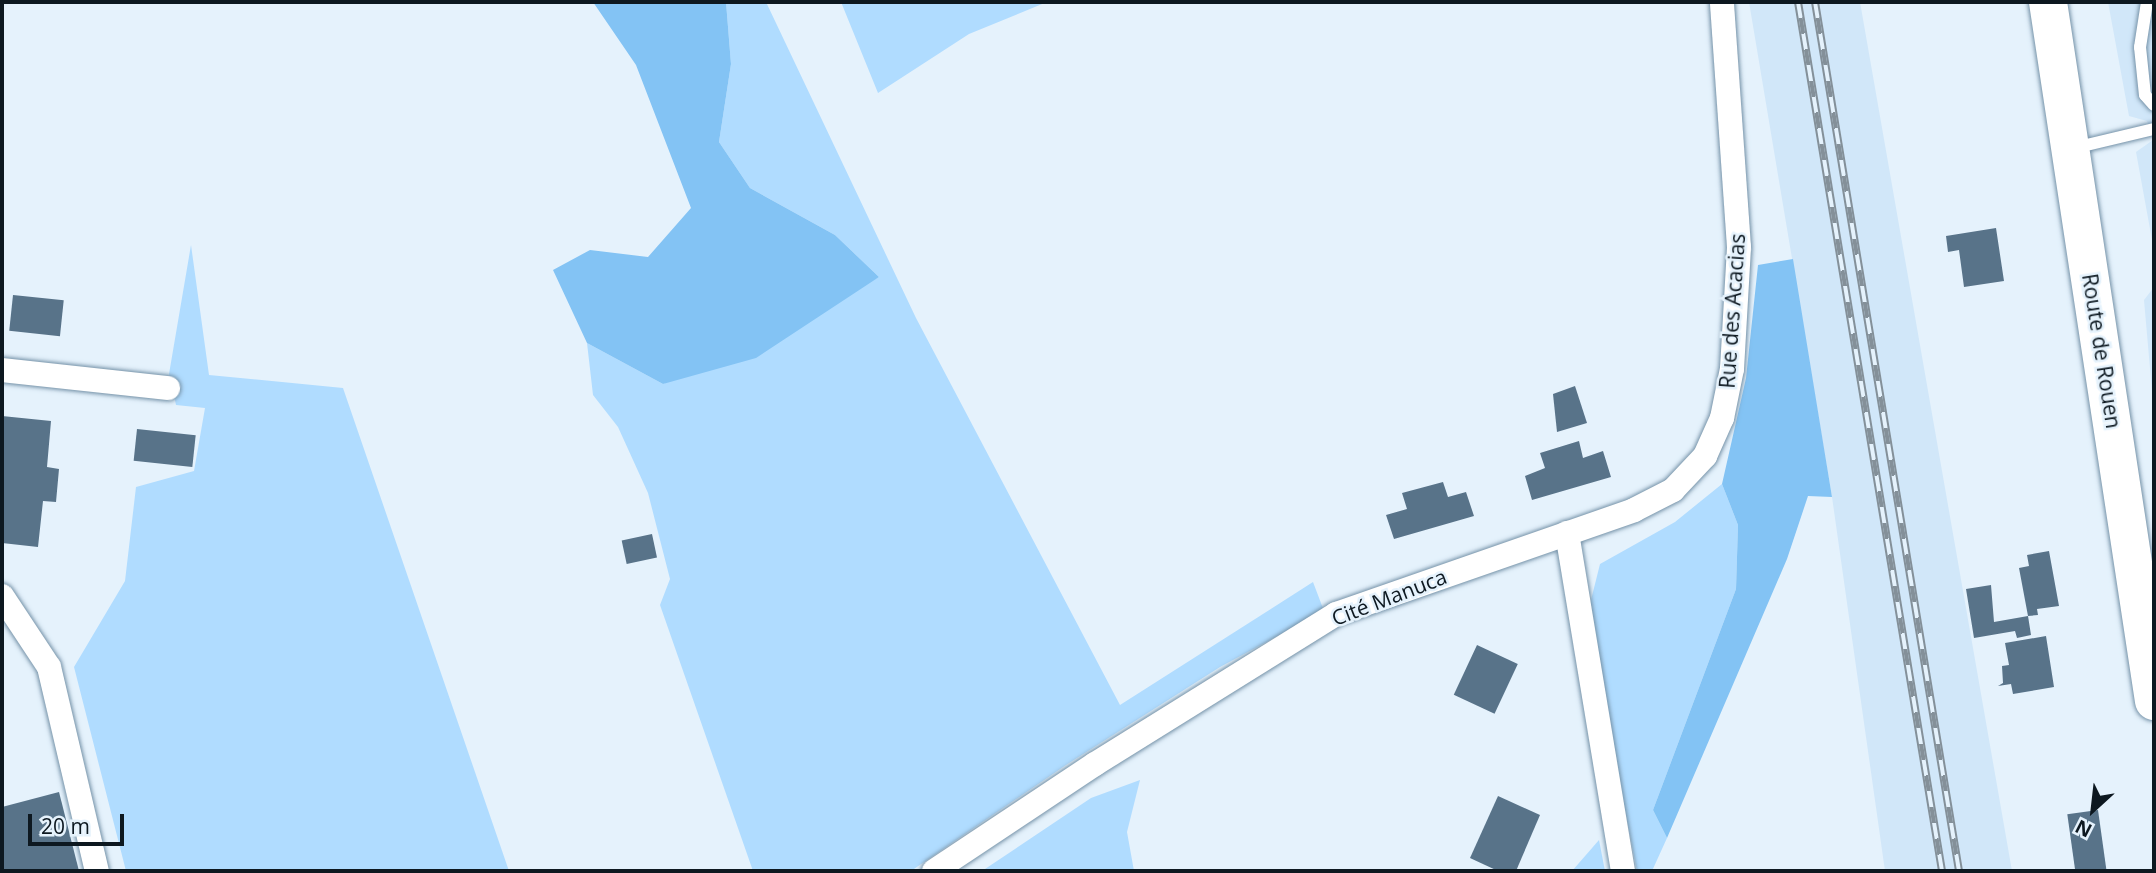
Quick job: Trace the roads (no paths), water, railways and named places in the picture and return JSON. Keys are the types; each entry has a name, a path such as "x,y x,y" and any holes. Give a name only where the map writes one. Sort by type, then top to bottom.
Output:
{"main road":[{"name":"Route de Rouen","path":"2048,2 2153,678"}],"street":[{"name":"Rue des Acacias","path":"1567,533 1634,510 1673,490 1705,456 1722,418 1732,369 1739,247 1722,2"},
{"path":"2,370 168,388"},
{"name":"Cité Manuca","path":"934,871 1095,764 1336,614 1567,533"},
{"path":"1567,533 1623,871"},
{"path":"2,596 49,667 97,871"}],"lane":[{"path":"2147,2 2140,47 2145,95 2154,105"},
{"path":"2071,149 2154,129"}],"railway":[{"path":"1798,2 1942,871"},
{"path":"1815,2 1959,871"}]}
